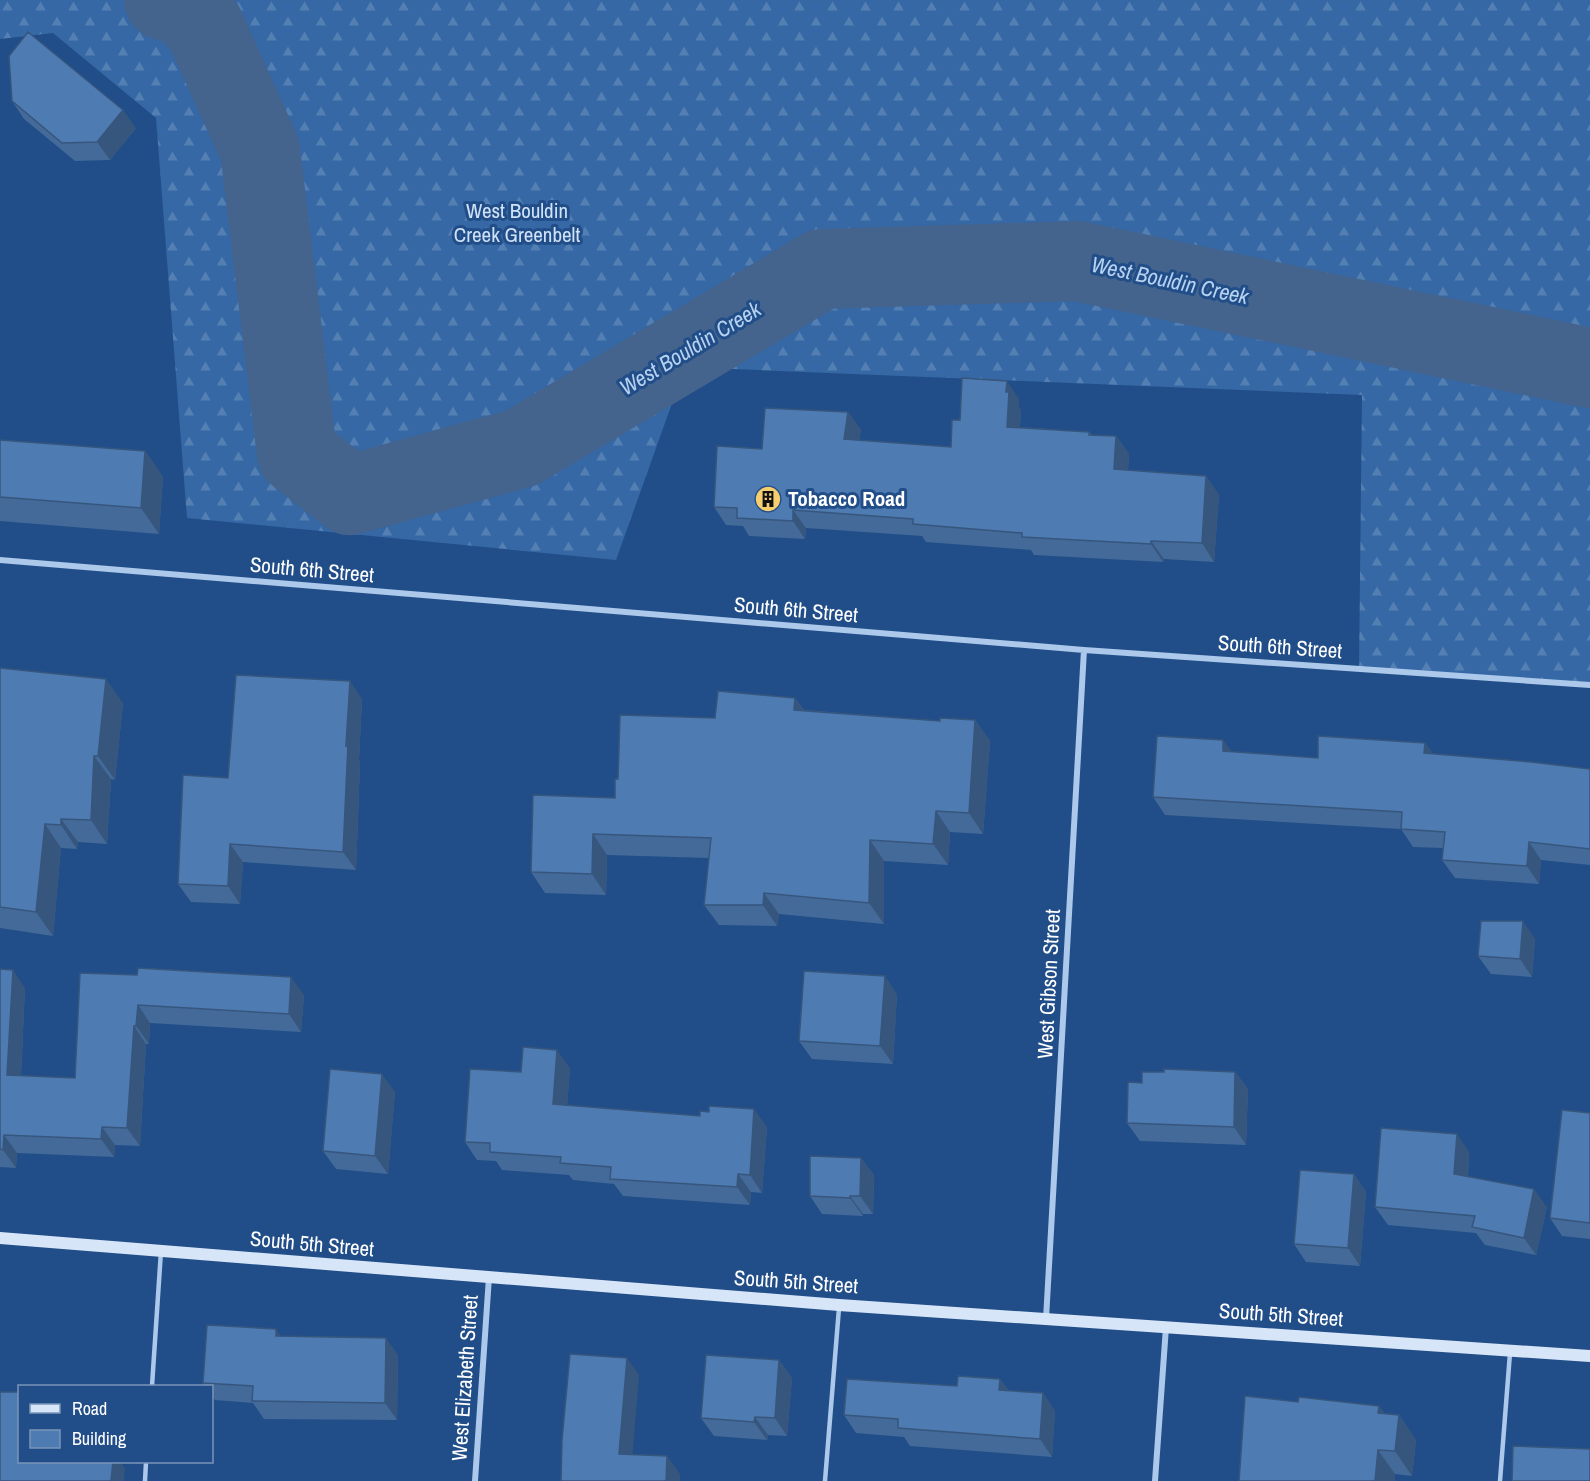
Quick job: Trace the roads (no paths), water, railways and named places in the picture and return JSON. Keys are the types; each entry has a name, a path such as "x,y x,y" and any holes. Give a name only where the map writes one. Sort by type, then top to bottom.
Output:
{"street":[{"name":"South 6th Street","path":"0,560 1084,650 1590,685"},
{"name":"West Gibson Street","path":"1046,1319 1084,650"},
{"name":"South 5th Street","path":"0,1238 839,1305 1590,1356"},
{"name":"West Elizabeth Street","path":"475,1481 489,1277"},
{"path":"1155,1481 1166,1327"}],"lane":[{"path":"152,1385 161,1251"},
{"path":"825,1481 839,1305"},
{"path":"1500,1481 1510,1350"},
{"path":"145,1481 146,1463"}],"waterway":[{"name":"West Bouldin Creek","path":"164,0 177,1 204,26 260,150 297,454 350,495 521,448 822,269 1077,261 1590,368"}],"place":[{"name":"Tobacco Road","path":"768,499"}],"park label":[{"name":"West Bouldin Creek Greenbelt","path":"517,223"}]}
